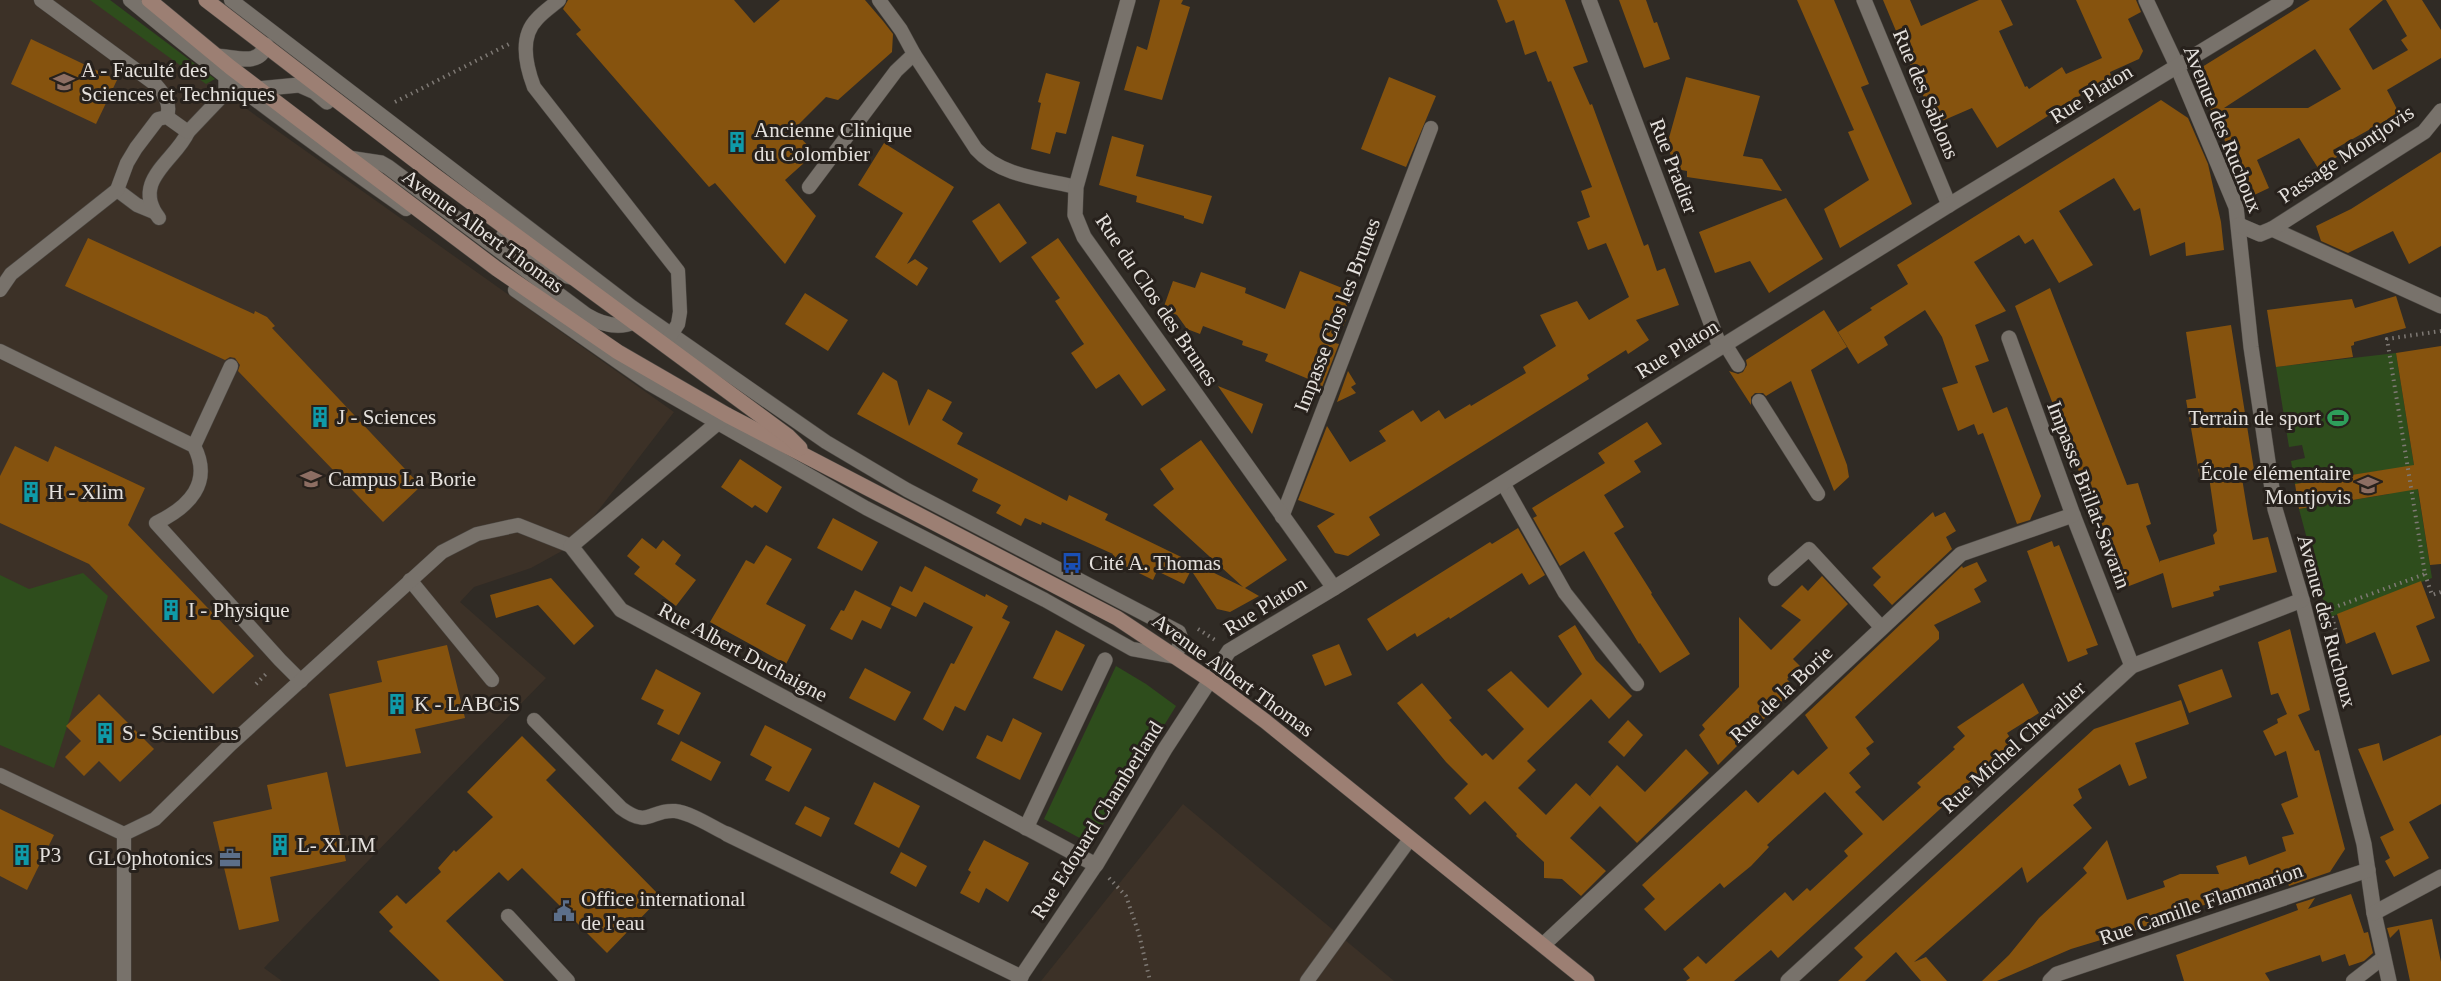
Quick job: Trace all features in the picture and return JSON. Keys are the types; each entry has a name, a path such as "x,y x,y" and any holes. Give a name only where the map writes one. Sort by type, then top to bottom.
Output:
{"street":[{"name":"Avenue Albert Thomas","path":"149,0 215,56 237,86 348,158 497,269 562,314 722,419 815,462 1117,618 1210,680 1587,981"},
{"name":"Avenue Albert Thomas","path":"206,0 571,277 634,322 668,339 788,436 815,462"},
{"name":"Rue du Clos des Brunes","path":"1128,0 1076,187 1075,214 1084,237 1334,588"},
{"name":"Rue Pradier","path":"1589,0 1723,346"},
{"name":"Rue des Sablons","path":"1864,0 1949,205"},
{"name":"Avenue des Ruchoux","path":"2146,0 2177,66 2236,207 2251,347 2275,509 2302,600 2364,844 2374,913 2389,981"},
{"name":"Rue Platon","path":"1210,680 1230,651 1949,205 2177,66 2193,59 2286,0"},
{"path":"215,56 255,59 263,53 266,45"},
{"path":"215,56 237,86 299,85 315,92 553,272 571,277"},
{"name":"Passage Montjovis","path":"2272,229 2424,132 2441,111"},
{"path":"348,158 381,163 388,167 586,315 612,325 626,326 634,322"},
{"path":"2239,225 2260,234 2272,229 2441,306"},
{"name":"Impasse Brillat-Savarin","path":"2009,338 2073,515 2132,666"},
{"path":"571,546 722,419"},
{"name":"Rue de la Borie","path":"1543,945 1961,554 2073,515"},
{"name":"Rue Albert Duchaigne","path":"571,546 621,610 1096,865"},
{"name":"Rue Michel Chevalier","path":"1788,981 2132,666 2302,600"},
{"path":"1026,828 1106,660"},
{"name":"Rue Edouard Chamberland","path":"1096,865 1165,749 1210,680"},
{"path":"727,834 1019,979"},
{"name":"Rue Camille Flammarion","path":"2050,981 2057,974 2368,870"},
{"path":"2374,913 2441,877"}],"lane":[{"path":"41,0 155,84 165,95 170,109 167,117"},
{"path":"130,0 237,86 340,164 405,208 551,316 650,384 722,419 866,508 1045,600 1132,649 1176,657 1181,638 1179,632 873,471 668,339 632,307 231,0"},
{"path":"559,0 535,20 528,32 526,54 528,72 534,87 678,271 680,312 678,324 668,339"},
{"path":"879,0 901,30 976,149 987,161 1002,168 1076,187"},
{"path":"809,188 896,71 914,54"},
{"path":"117,190 139,206 157,215 151,192 155,173 183,143 188,132 237,86"},
{"path":"0,290 11,273 117,190 127,163 158,118 167,117 188,132"},
{"name":"Impasse Clos les Brunes","path":"1282,517 1431,128"},
{"path":"1723,346 1738,365"},
{"path":"0,351 194,446 202,461 202,477 190,500 173,515 156,523 301,681"},
{"path":"194,446 231,366"},
{"path":"1759,401 1818,494"},
{"path":"1503,483 1565,593 1637,684"},
{"path":"124,834 155,819 231,744 442,552 477,534 518,525 571,546"},
{"path":"1775,579 1809,549 1882,628"},
{"path":"410,580 492,680"},
{"path":"534,720 631,816 650,818 666,812 679,812 727,834"},
{"path":"0,775 124,834"},
{"path":"124,834 124,981"},
{"path":"1307,981 1410,838"},
{"name":"Rue Edouard Chamberland","path":"1019,979 1096,865"},
{"path":"507,916 568,981"},
{"path":"2353,981 2384,957"}],"path":[{"path":"395,102 516,40 527,38"},
{"path":"387,96 404,110"},
{"path":"2441,331 2387,339 2425,574 2432,595 2441,592"},
{"path":"2338,640 2330,609 2425,574"},
{"path":"1197,629 1230,651"},
{"path":"1096,865 1126,896 1139,934 1149,981"}],"shaded area":[{"name":"Campus La Borie","path":"0,0 93,0 674,412 571,546 531,568 474,587 460,602 546,678 264,968 282,981 0,981"},
{"path":"1183,804 1394,981 1041,981"}],"green space":[{"path":"90,0 110,0 215,79 206,84"},
{"name":"École élémentaire Montjovis","path":"2396,353 2432,578 2328,618 2299,509 2389,494 2385,470 2295,484 2291,461 2305,458 2302,445 2289,447 2276,367"},
{"path":"83,573 108,596 54,768 0,745 0,575 29,589"},
{"path":"1116,666 1176,706 1091,844 1044,819"}],"building":[{"name":"Ancienne Clinique du Colombier","path":"568,0 734,0 754,23 780,0 865,0 883,21 893,34 892,52 838,100 826,97 793,130 815,153 785,180 816,216 785,264 715,183 709,187 576,34 581,30 563,9"},
{"path":"1160,0 1183,0 1181,4 1190,7 1162,100 1124,90 1137,46 1147,50"},
{"path":"1497,0 1565,0 1588,62 1573,67 1590,105 1592,104 1644,246 1648,244 1657,271 1665,268 1679,305 1636,320 1649,340 1628,354 1626,350 1587,375 1589,379 1369,517 1380,535 1348,556 1335,553 1317,526 1335,514 1298,500 1327,426 1350,462 1386,441 1379,431 1413,410 1421,422 1439,410 1445,419 1526,373 1523,367 1556,346 1540,315 1577,301 1589,320 1629,297 1606,243 1588,250 1577,222 1590,217 1581,191 1592,187 1551,81 1548,82 1536,51 1525,55 1514,20 1506,23"},
{"path":"1619,0 1646,0 1654,23 1657,22 1670,59 1644,68"},
{"path":"1797,0 1834,0 1869,84 1861,87 1912,204 1840,248 1824,209 1869,180 1848,132 1854,130"},
{"path":"1883,0 1910,0 1921,26 1979,0 2001,0 2013,25 1999,31 2025,87 2029,89 2062,67 2066,74 2102,58 2076,0 2136,0 2141,12 2128,19 2143,51 2139,59 2110,72 2111,76 1997,148 1972,108 1935,124"},
{"path":"2310,0 2383,0 2349,29 2373,70 2408,50 2401,40 2407,36 2386,0 2422,0 2441,30 2441,58 2387,90 2399,113 2333,150 2337,157 2318,168 2299,138 2257,160 2269,188 2250,197 2194,72","holes":["2315,49 2341,89 2308,108 2224,108"]},
{"name":"A - Faculté des Sciences et Techniques","path":"31,39 117,80 96,124 11,84"},
{"path":"1046,73 1080,82 1066,134 1056,132 1050,154 1031,149 1041,103 1038,102"},
{"path":"1389,77 1436,96 1406,167 1361,149"},
{"path":"1686,77 1760,96 1743,156 1762,159 1782,191 1687,177 1687,171 1676,169 1667,145"},
{"path":"2161,100 2188,118 2208,164 2221,222 2224,250 2186,256 2185,242 2150,256 2140,208 2134,211 2114,178 2059,211 2093,265 2059,283 2033,239 2025,244 2019,235 1974,262 2006,311 1975,325 1989,361 1975,366 1993,413 2007,407 2041,496 2030,520 2017,524 1983,433 1978,435 1974,424 1958,431 1942,388 1958,383 1942,337 1925,310 1884,337 1888,345 1858,364 1838,332 1908,284 1897,265"},
{"path":"1112,136 1144,145 1136,176 1212,196 1203,224 1136,202 1137,196 1099,185"},
{"path":"884,143 954,187 907,264 915,259 928,268 917,286 875,257 903,213 858,185"},
{"path":"2441,152 2441,246 2409,264 2393,231 2348,253 2321,241 2316,226 2351,209"},
{"path":"1786,198 1823,259 1769,293 1750,261 1715,273 1699,232"},
{"path":"999,203 1027,243 1000,263 972,221"},
{"name":"J - Sciences","path":"88,238 254,314 255,311 267,317 275,326 272,328 421,486 383,522 238,371 240,365 235,358 230,357 225,360 65,286"},
{"path":"1058,238 1166,390 1142,406 1119,374 1096,389 1071,353 1084,344 1055,301 1060,298 1031,257"},
{"path":"1300,271 1352,292 1342,319 1346,320 1335,343 1339,344 1319,395 1314,393 1318,383 1265,361 1268,354 1242,345 1243,341 1203,326 1200,334 1187,329 1177,315 1163,309 1173,281 1195,288 1201,272 1246,288 1245,293 1285,309"},
{"path":"2050,288 2127,485 2138,483 2151,524 2146,526 2160,563 2160,561 2215,544 2213,535 2217,531 2209,477 2200,479 2186,400 2196,398 2186,332 2231,325 2254,470 2241,472 2248,515 2253,540 2268,537 2277,572 2219,586 2220,590 2213,592 2214,596 2172,608 2163,573 2124,588 2015,306"},
{"path":"805,293 848,320 828,351 785,324"},
{"path":"2396,296 2406,328 2354,342 2351,346 2353,357 2276,367 2267,310 2352,299 2355,308"},
{"path":"1824,310 1847,347 1811,370 1847,465 1849,477 1834,491 1791,381 1766,396 1763,393 1755,393 1751,397 1751,405 1729,371 1738,374 1743,372 1747,365 1746,360"},
{"path":"2441,346 2441,564 2430,565 2418,489 2299,509 2295,484 2414,465 2396,353"},
{"path":"1348,371 1356,384 1351,387 1356,393 1337,402"},
{"path":"883,372 897,381 909,426 928,389 952,402 942,420 963,433 957,444 1067,501 1069,495 1108,514 1105,520 1243,587 1153,505 1174,489 1160,469 1201,440 1287,560 1245,588 1259,596 1230,612 1217,609 1191,570 1184,584 1157,571 1153,580 1111,559 1113,554 1042,522 1041,525 1025,518 1021,526 996,513 1001,505 972,491 978,479 857,414"},
{"path":"1218,386 1263,404 1252,434 1236,412"},
{"path":"1647,422 1662,444 1634,461 1641,472 1604,495 1624,527 1614,533 1690,654 1660,673 1639,644 1584,551 1560,566 1533,518 1537,516 1532,508 1605,463 1598,453"},
{"path":"15,446 48,462 55,446 145,488 128,525 254,656 213,694 89,564 0,523 0,476"},
{"path":"740,459 782,487 767,513 755,505 752,508 721,487"},
{"path":"1933,512 1935,517 1945,512 1956,531 1946,537 1952,549 1892,605 1873,585 1881,577 1872,568"},
{"path":"833,518 878,542 862,571 817,548"},
{"path":"1518,528 1545,575 1529,585 1522,573 1450,619 1449,617 1417,637 1415,633 1387,651 1367,619 1490,542 1492,544"},
{"path":"642,538 656,549 663,540 681,555 675,564 696,580 676,606 634,574 640,567 627,556"},
{"path":"2052,541 2054,547 2059,545 2098,645 2086,649 2088,654 2068,662 2027,551"},
{"path":"766,545 792,559 766,604 806,625 786,664 710,622 746,560 754,564"},
{"path":"1977,562 1987,581 1974,589 1981,602 1934,625 1939,632 1939,639 1855,717 1874,742 1866,748 1870,754 1849,773 1861,787 1855,792 1883,821 1921,787 1917,783 1955,749 1953,747 1965,736 1957,727 2023,683 2039,713 2007,733 2013,742 1778,958 1771,950 1734,981 1686,981 1690,978 1683,969 1698,956 1706,964 1785,892 1793,901 1807,888 1810,891 1848,856 1844,851 1863,834 1825,792 1767,845 1769,847 1751,866 1724,888 1720,883 1665,931 1644,909 1655,899 1642,885 1746,790 1758,803 1793,770 1798,775 1828,748 1805,715 1962,566 1963,568"},
{"path":"925,566 985,597 986,594 1008,606 1002,618 1010,622 965,711 955,706 943,731 923,719 951,663 954,664 973,627 924,602 916,617 891,605 900,586 912,592"},
{"path":"1822,576 1848,604 1793,659 1800,666 1787,679 1795,688 1718,765 1699,735 1705,729 1702,725 1739,687 1739,617 1771,650 1801,620 1781,606 1802,585 1808,591"},
{"path":"551,578 594,626 574,645 538,605 496,618 490,595"},
{"path":"2421,581 2435,618 2416,626 2430,661 2392,675 2375,632 2346,644 2337,614"},
{"path":"855,590 891,608 881,629 862,620 852,640 830,629 841,610 844,611"},
{"path":"1575,625 1596,660 1632,696 1609,719 1591,699 1527,761 1536,770 1518,788 1546,815 1576,783 1594,800 1590,796 1617,765 1645,792 1686,749 1709,773 1637,843 1600,806 1570,838 1606,871 1581,896 1562,879 1544,878 1544,862 1516,836 1517,834 1485,801 1470,815 1454,798 1468,784 1446,762 1397,703 1422,683 1452,718 1449,720 1482,756 1486,753 1493,760 1524,729 1487,690 1511,671 1548,708 1582,674 1558,636"},
{"path":"2290,629 2310,710 2298,715 2315,751 2319,750 2345,849 2330,872 2289,886 2285,876 2115,937 2071,949 1997,981 1982,981 2009,955 2039,918 2087,873 2083,868 2107,840 2127,900 2165,887 2163,881 2180,874 2219,874 2216,866 2246,856 2249,865 2286,851 2282,837 2294,834 2281,804 2298,797 2286,751 2275,756 2263,731 2278,723 2277,719 2287,714 2278,693 2271,695 2258,642"},
{"path":"1056,630 1085,645 1062,691 1033,678"},
{"path":"1339,644 1352,675 1325,686 1312,655"},
{"name":"K - LABCiS","path":"447,645 465,718 415,729 421,753 346,767 329,694 382,682 377,661"},
{"path":"865,668 911,692 895,721 849,698"},
{"path":"656,669 701,693 679,735 657,724 664,710 641,699"},
{"path":"2222,669 2232,697 2189,713 2178,685"},
{"name":"S - Scientibus","path":"99,694 154,749 120,782 99,761 84,776 65,757 81,741 66,726"},
{"path":"2181,700 2189,724 2135,743 2147,778 2129,786 2120,764 2078,789 2082,798 2073,805 2092,828 2027,883 2022,867 1914,962 1926,957 1947,981 1921,981 1896,952 1865,981 1838,981 1863,957 1854,948 2094,729"},
{"path":"1013,718 1042,733 1020,780 976,758 987,735 1002,742"},
{"path":"1628,720 1643,735 1624,757 1608,742"},
{"path":"765,725 812,749 789,792 765,780 772,767 750,755"},
{"path":"2441,735 2441,804 2409,822 2429,858 2394,877 2385,861 2390,858 2380,837 2394,830 2358,749 2379,743 2383,761"},
{"path":"522,736 556,770 546,780 661,897 607,953 522,868 508,881 499,872 446,921 504,981 440,981 389,931 393,927 379,912 397,895 406,904 441,872 438,868 454,850 456,852 493,817 467,792"},
{"path":"681,741 721,762 711,781 671,760"},
{"name":"L- XLIM","path":"327,772 346,861 270,877 279,921 239,930 213,822 272,809 267,785"},
{"path":"874,782 920,806 899,848 854,824"},
{"path":"805,806 830,818 821,837 795,824"},
{"name":"P3","path":"0,809 54,835 27,890 0,876"},
{"path":"984,840 1029,863 1008,902 986,888 979,903 960,893 971,872 968,870"},
{"path":"901,852 927,866 916,887 890,873"},
{"path":"2351,894 2364,933 2368,932 2373,953 2364,961 2349,966 2345,954 2322,962 2320,955 2265,973 2270,981 2184,981 2176,955 2298,910 2296,904 2315,898 2308,909"},
{"path":"2432,919 2441,962 2441,981 2410,981 2399,929 2390,938 2387,928"}],"place":[{"name":"A - Faculté des Sciences et Techniques","path":"64,82"},
{"name":"Ancienne Clinique du Colombier","path":"737,142"},
{"name":"J - Sciences","path":"320,417"},
{"name":"Terrain de sport","path":"2338,418"},
{"name":"Campus La Borie","path":"311,479"},
{"name":"École élémentaire Montjovis","path":"2368,485"},
{"name":"H - Xlim","path":"31,492"},
{"name":"Cité A. Thomas","path":"1072,563"},
{"name":"I - Physique","path":"171,610"},
{"name":"K - LABCiS","path":"397,704"},
{"name":"S - Scientibus","path":"105,733"},
{"name":"L- XLIM","path":"280,845"},
{"name":"P3","path":"22,855"},
{"name":"GLOphotonics","path":"230,858"},
{"name":"Office international de l'eau","path":"564,911"}]}
